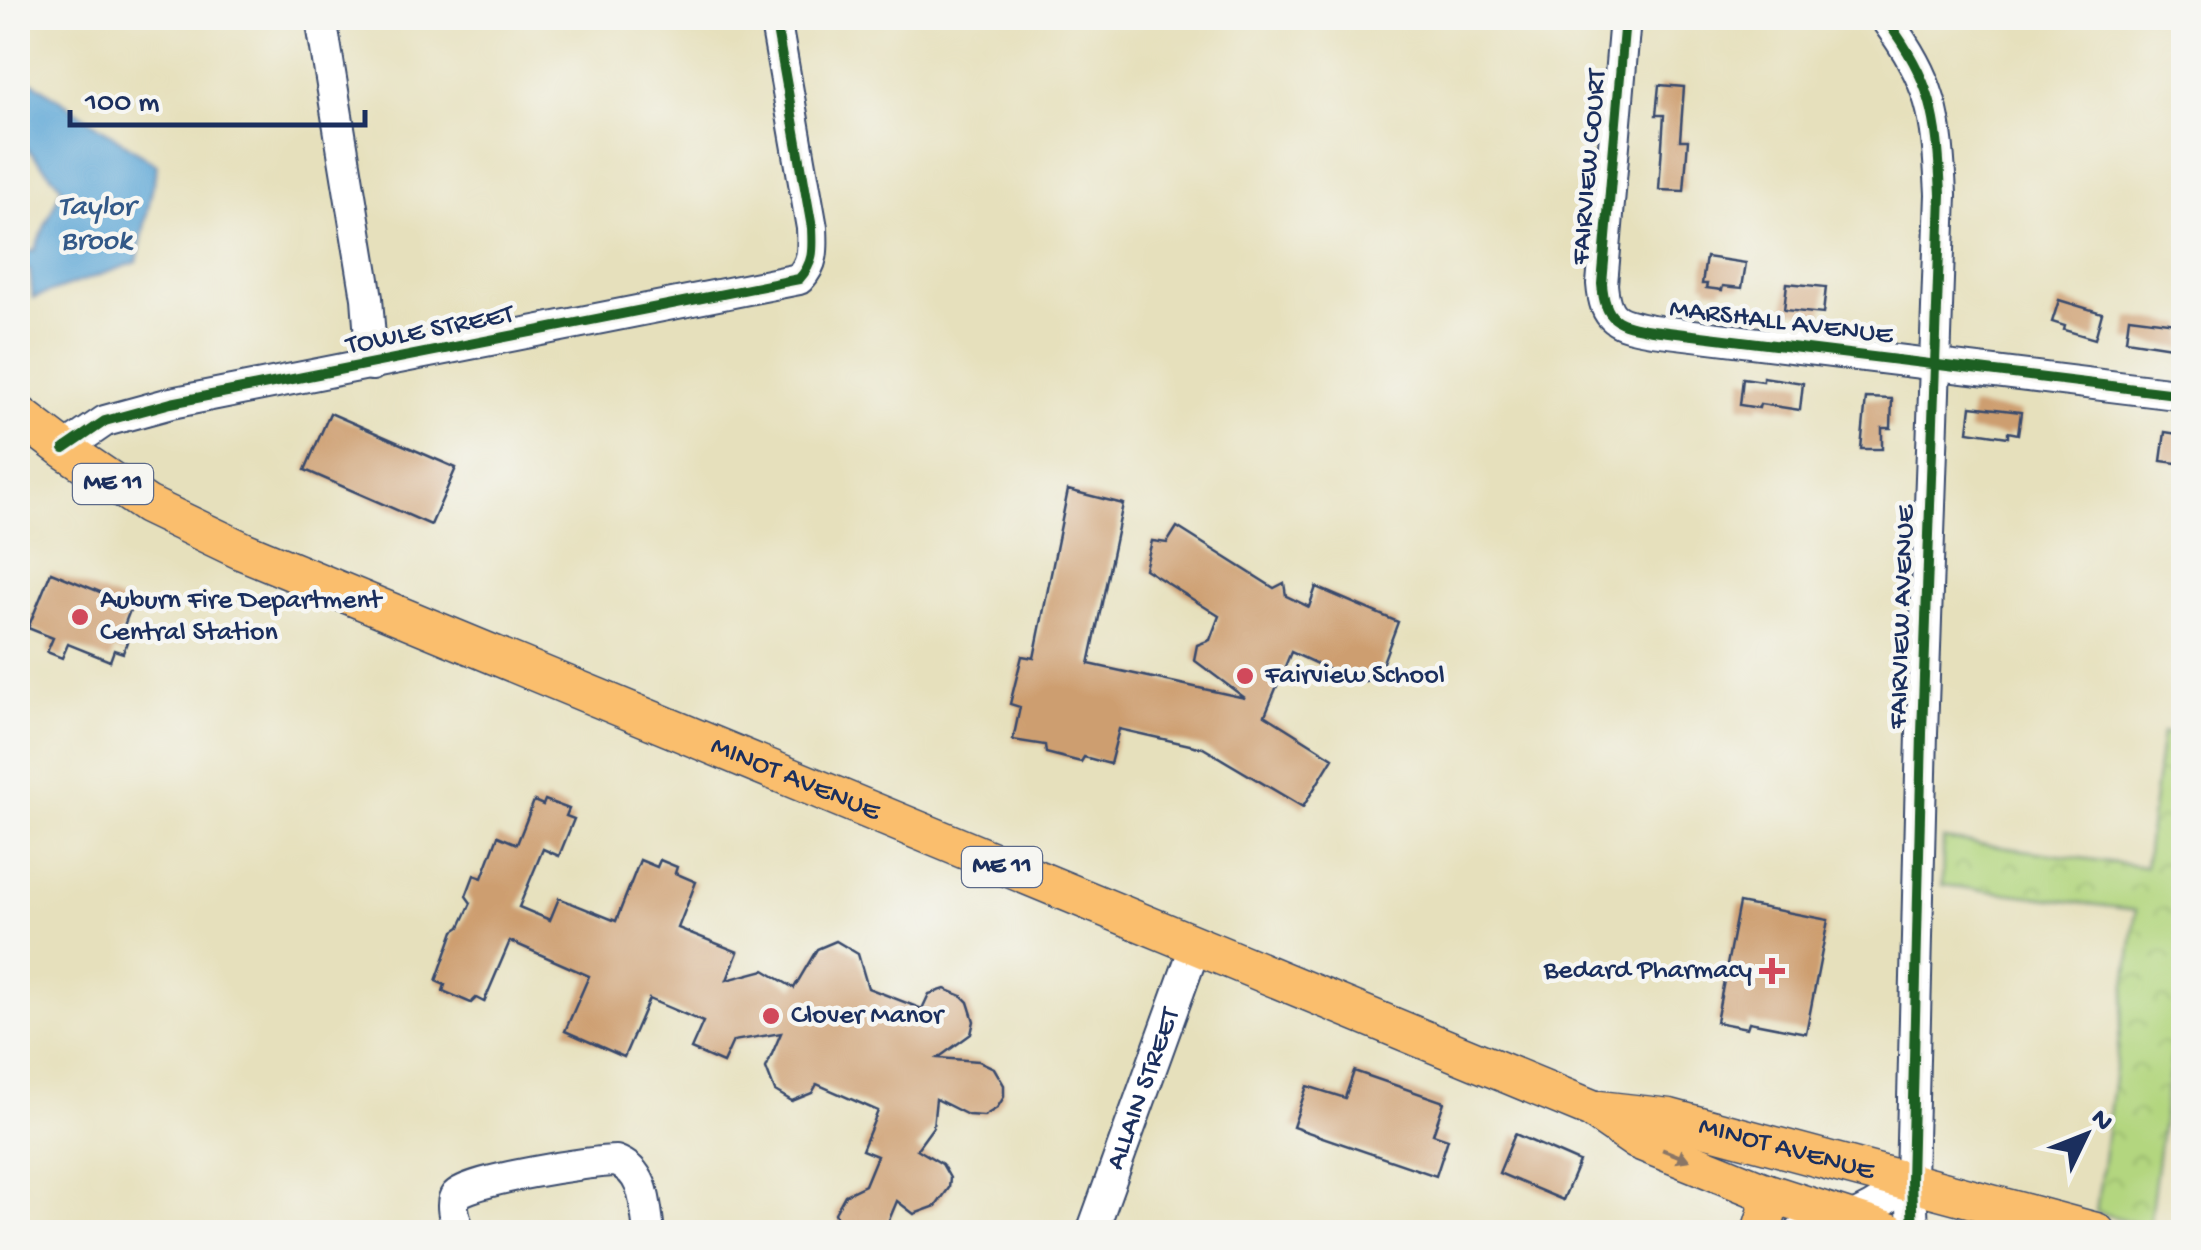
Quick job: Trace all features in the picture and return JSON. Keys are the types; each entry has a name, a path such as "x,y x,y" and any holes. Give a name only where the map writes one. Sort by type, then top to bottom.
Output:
{"main road":[{"name":"MINOT AVENUE","path":"18,414 147,505 243,551 1592,1109 1637,1140 1765,1192 1889,1232"},
{"name":"MINOT AVENUE","path":"1592,1109 1670,1118 1911,1182 2003,1219 2096,1232"},
{"path":"1760,1232 1768,1210 1765,1192"}],"street":[{"path":"322,18 367,298 372,365"},
{"name":"TOWLE STREET","path":"64,450 117,416 799,279 814,255 812,228 776,18"},
{"name":"FAIRVIEW COURT","path":"1613,318 1604,305 1602,284 1625,18"},
{"name":"FAIRVIEW AVENUE","path":"1885,18 1925,80 1935,120 1941,194 1922,733 1913,1232"},
{"name":"MARSHALL AVENUE","path":"1613,318 1652,330 2184,395"},
{"name":"ALLAIN STREET","path":"1092,1232 1195,947"},
{"path":"458,1232 453,1206 456,1195 468,1187 606,1161 626,1165 639,1180 649,1232"},
{"path":"1800,1232 1852,1220 1883,1204 1911,1182"}],"green space":[{"path":"2162,733 2183,735 2184,1054 2172,1053 2149,1226 2096,1212 2136,910 1942,885 1943,839 2145,867"}],"water":[{"name":"Taylor Brook","path":"18,72 157,165 137,262 33,298 30,270 18,267 18,253 34,251 62,187 18,138"}],"building":[{"path":"1659,85 1684,87 1680,140 1688,140 1684,191 1659,190 1664,115 1656,115"},
{"path":"1706,257 1746,263 1742,288 1706,288 1707,284 1702,284"},
{"path":"1787,283 1826,287 1823,314 1784,310"},
{"path":"2059,300 2102,313 2095,339 2064,330 2065,326 2052,322"},
{"path":"2129,317 2184,324 2184,349 2126,340"},
{"path":"1763,377 1803,383 1800,410 1740,405 1743,378 1763,381"},
{"path":"1866,398 1892,399 1891,428 1882,428 1882,449 1861,449"},
{"path":"1971,406 2021,412 2018,434 2008,432 2008,437 1968,431"},
{"path":"330,413 456,468 431,525 305,470"},
{"path":"2165,432 2184,435 2184,464 2161,461"},
{"path":"1068,490 1123,504 1089,664 1245,698 1194,660 1197,645 1210,640 1219,616 1145,569 1152,541 1167,543 1177,527 1274,588 1284,583 1286,596 1309,607 1316,587 1398,622 1379,673 1366,681 1354,681 1291,652 1265,715 1333,758 1303,807 1203,748 1119,729 1110,764 1084,757 1081,762 1046,753 1045,745 1013,740 1020,707 1010,704 1022,656 1034,658"},
{"name":"Auburn Fire Department Central Station","path":"51,572 132,605 120,636 128,639 123,653 114,650 110,661 68,644 62,658 47,652 53,638 28,628"},
{"name":"Clover Manor","path":"545,800 569,809 566,816 574,819 559,856 543,849 519,907 550,920 559,898 616,921 640,860 657,867 660,860 677,867 675,873 696,882 678,928 738,952 727,980 764,970 794,988 817,949 836,941 858,954 868,988 922,1009 929,994 945,989 968,1002 974,1021 971,1034 938,1058 979,1061 994,1068 1004,1085 1004,1097 997,1108 984,1116 968,1115 936,1099 933,1127 917,1149 942,1164 950,1178 949,1188 936,1206 914,1214 897,1201 884,1232 842,1232 835,1213 845,1195 865,1185 877,1156 862,1150 878,1111 817,1084 812,1093 792,1101 775,1091 766,1068 781,1033 733,1041 723,1063 691,1049 703,1022 649,999 624,1057 565,1031 589,976 510,941 484,1002 476,998 471,1003 443,991 445,985 436,981 454,931 460,927 471,903 466,896 474,875 482,878 498,836 517,844 534,801 543,805"},
{"name":"Bedard Pharmacy","path":"1739,903 1828,920 1806,1033 1749,1022 1747,1028 1716,1022"},
{"path":"1354,1071 1444,1102 1433,1134 1448,1139 1436,1176 1293,1127 1307,1086 1345,1098"},
{"path":"1515,1134 1579,1162 1563,1200 1499,1173"}],"cycle path":[{"path":"64,449 105,421 171,403 799,279 812,255 812,228 775,18"},
{"path":"1625,18 1602,284 1606,306 1615,319 1652,330 2184,395"},
{"path":"1885,18 1913,62 1930,101 1941,194 1922,733 1913,1232"}],"place":[{"name":"Auburn Fire Department Central Station","path":"80,617"},
{"name":"Fairview School","path":"1245,676"},
{"name":"Bedard Pharmacy","path":"1772,971"},
{"name":"Clover Manor","path":"771,1016"}]}
